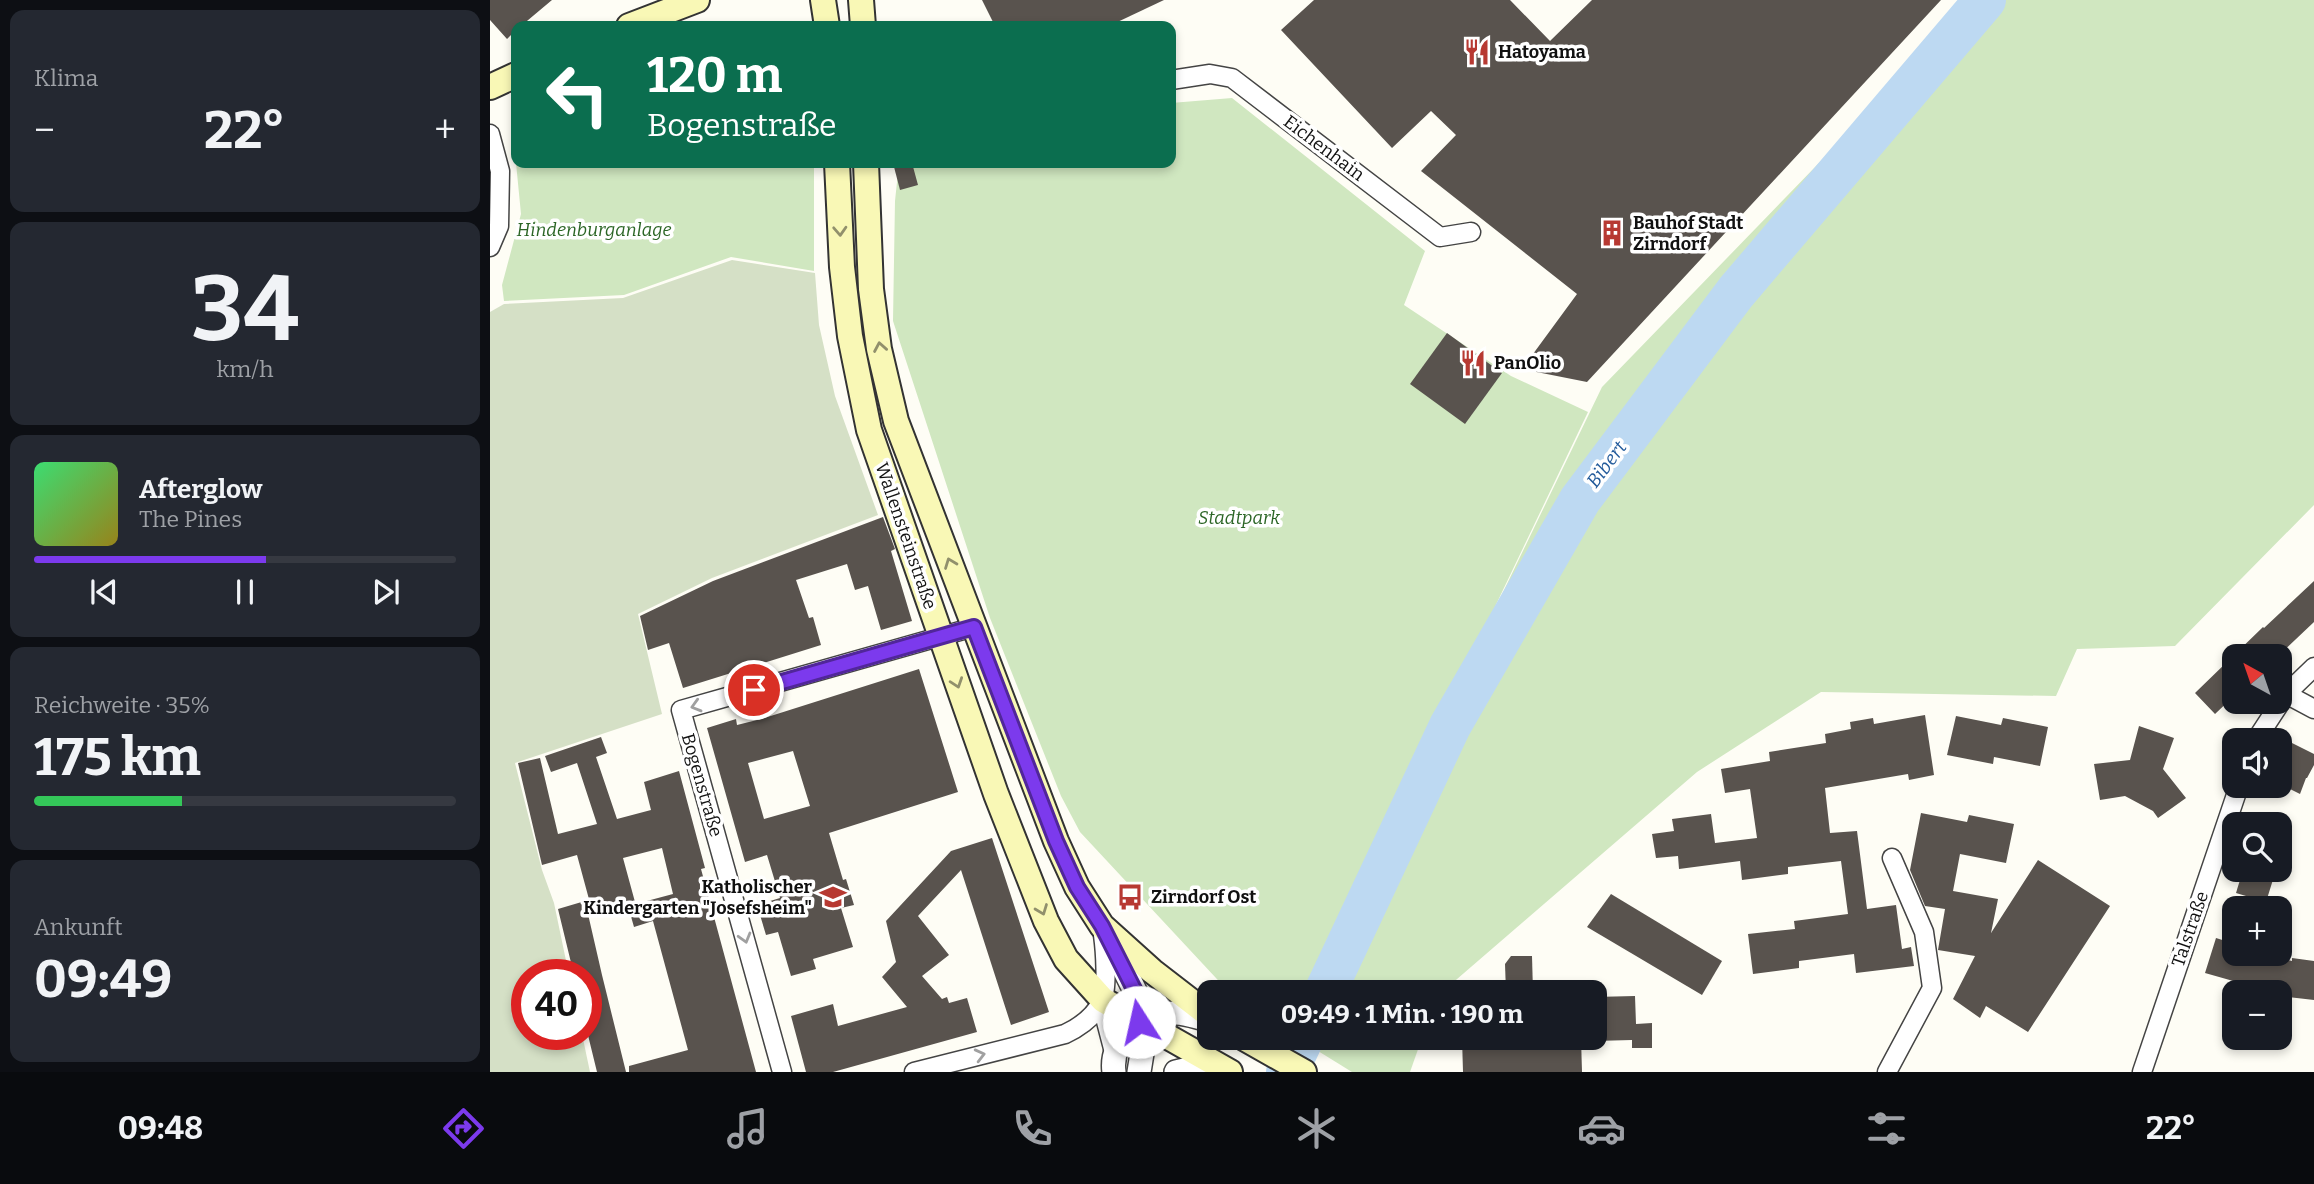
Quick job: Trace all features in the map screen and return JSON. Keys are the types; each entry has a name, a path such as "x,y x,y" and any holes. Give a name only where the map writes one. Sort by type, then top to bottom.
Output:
{"main road":[{"path":"642,21 697,0"},
{"path":"823,0 826,21"},
{"path":"861,0 863,21"},
{"path":"490,87 511,77"},
{"name":"Wallensteinstraße","path":"837,168 842,267 849,323 869,430 996,794 1046,921 1066,959 1102,1000 1222,1068"},
{"name":"Wallensteinstraße","path":"866,168 871,289 879,349 896,421 1056,841 1077,887 1102,926 1197,1007"},
{"path":"1266,1050 1304,1072"}],"street":[{"name":"Eichenhain","path":"1176,79 1210,74 1232,78 1440,237 1471,232"},
{"path":"490,134 500,171 499,226 490,247"},
{"name":"Bogenstraße","path":"782,1072 681,710 974,627"},
{"path":"2292,688 2314,667"},
{"path":"2292,697 2314,709"},
{"name":"Talstraße","path":"2142,1072 2235,798"},
{"path":"1887,1072 1932,988 1924,932 1892,858"},
{"name":"Wallensteinstraße","path":"1102,926 1105,952 1102,1000 1115,1061"},
{"name":"Wallensteinstraße","path":"1102,926 1137,995 1143,1047 1139,1072"},
{"path":"918,1072 1065,1034 1082,1026 1102,1000"},
{"name":"Wallensteinstraße","path":"1115,1061 1130,1030 1139,1022 1176,1013 1197,1016"},
{"path":"1176,1072 1222,1068"}],"green space":[{"name":"Stadtpark","path":"1977,0 2314,0 2314,505 2175,646 2077,649 2056,696 1821,692 1697,772 1456,980 1218,980 1080,832 1061,796 990,618 893,321 895,201 898,168 1176,168 1176,103 1232,98 1425,251 1404,305 1511,376 1588,412 1408,789 1602,387"},
{"name":"Hindenburganlage","path":"516,168 814,168 814,271 731,257 624,295 504,301 502,285 521,214"},
{"path":"732,260 815,273 819,325 835,396 878,515 712,578 638,614 662,714 515,763 542,870 554,903 566,959 511,959 511,1050 585,1050 590,1072 490,1072 490,312 504,304 623,298"},
{"path":"1316,1050 1418,1050 1410,1072 1352,1072"}],"building":[{"path":"490,0 552,0 527,21 511,21 511,35 507,39 490,20"},
{"path":"982,0 1164,0 1120,21 992,21"},
{"name":"Bauhof Stadt Zirndorf","path":"1314,0 1510,0 1550,41 1592,0 1941,0 1587,382 1522,369 1577,294 1421,171 1456,135 1431,111 1392,148 1281,30"},
{"path":"894,168 913,168 918,185 900,190"},
{"path":"1447,333 1502,373 1465,424 1410,384"},
{"path":"883,517 895,549 891,551 912,621 881,630 868,586 855,590 847,564 796,580 809,618 813,617 821,645 683,688 669,643 648,650 640,616 713,581"},
{"path":"2314,581 2314,622 2291,644 2245,644"},
{"path":"2222,667 2222,707 2215,714 2195,693"},
{"path":"919,669 958,792 829,833 843,880 846,879 854,905 841,908 853,947 813,959 816,969 791,976 778,932 766,935 757,905 780,898 767,855 745,862 707,728 736,719 737,725","holes":["793,751 810,806 764,819 748,763"]},
{"path":"1925,715 1934,775 1909,780 1908,774 1825,788 1830,833 1857,831 1867,909 1896,905 1902,949 1911,947 1914,966 1856,973 1854,954 1799,961 1799,968 1753,974 1748,934 1795,929 1794,921 1848,914 1841,861 1788,867 1788,874 1742,880 1740,861 1679,869 1678,856 1656,858 1652,834 1674,831 1672,819 1711,814 1715,843 1757,838 1750,789 1725,793 1721,769 1770,761 1769,752 1826,743 1825,734 1851,729 1850,722 1873,718 1874,724"},
{"path":"1956,716 2001,725 2003,718 2048,727 2040,766 1994,757 1993,764 1947,755"},
{"path":"2139,726 2174,738 2163,769 2186,798 2158,818 2153,811 2125,796 2100,800 2094,764 2130,760"},
{"path":"601,737 607,753 596,757 617,819 651,810 644,782 679,771 705,868 701,869 756,1072 629,1072 629,1066 688,1050 653,921 634,927 628,906 673,894 662,848 623,858 635,902 593,914 577,855 542,865 518,763 540,758 558,834 597,824 577,763 551,772 545,756"},
{"path":"2292,743 2314,754 2314,765 2300,794 2292,790"},
{"path":"1921,813 1967,822 1969,815 2014,824 2006,863 1960,854 1953,891 1998,899 1991,933 2038,860 2110,906 2028,1032 1986,1006 1980,1018 1953,999 1975,956 1938,950 1945,909 1925,906 1910,870"},
{"path":"992,838 1049,1012 1011,1025 961,870 918,916 949,955 922,976 942,999 947,997 949,1003 967,998 977,1032 833,1072 806,1072 791,1016 833,1004 838,1026 907,1007 882,977 896,962 886,921 951,851"},
{"path":"2239,882 2272,882 2268,896 2236,893"},
{"path":"1611,894 1722,961 1702,995 1587,927"},
{"path":"585,901 598,959 570,959 558,909"},
{"path":"2216,938 2222,940 2222,966 2292,966 2292,958 2314,961 2314,1000 2292,997 2292,980 2230,980 2205,973"},
{"path":"1511,956 1532,956 1533,980 1506,980 1505,964"},
{"path":"602,975 626,1072 597,1072 592,1050 602,1050"},
{"path":"1635,996 1636,1024 1652,1023 1652,1048 1632,1048 1632,1040 1607,1041 1607,997"},
{"path":"1462,1050 1581,1050 1582,1072 1463,1072"}],"waterway":[{"name":"Bibert","path":"1331,980 1450,726 1580,500 1736,292 1985,0"},
{"name":"Bibert","path":"1287,1072 1297,1050"}],"place":[{"name":"Hatoyama","path":"1477,52"},
{"name":"Bauhof Stadt Zirndorf","path":"1612,233"},
{"name":"PanOlio","path":"1473,363"},
{"name":"Katholischer Kindergarten \"Josefsheim\"","path":"833,897"},
{"name":"Zirndorf Ost","path":"1130,897"}],"route":[{"path":"754,690 974,627 1056,841 1077,887 1102,926 1137,995 1139,1022"}]}
